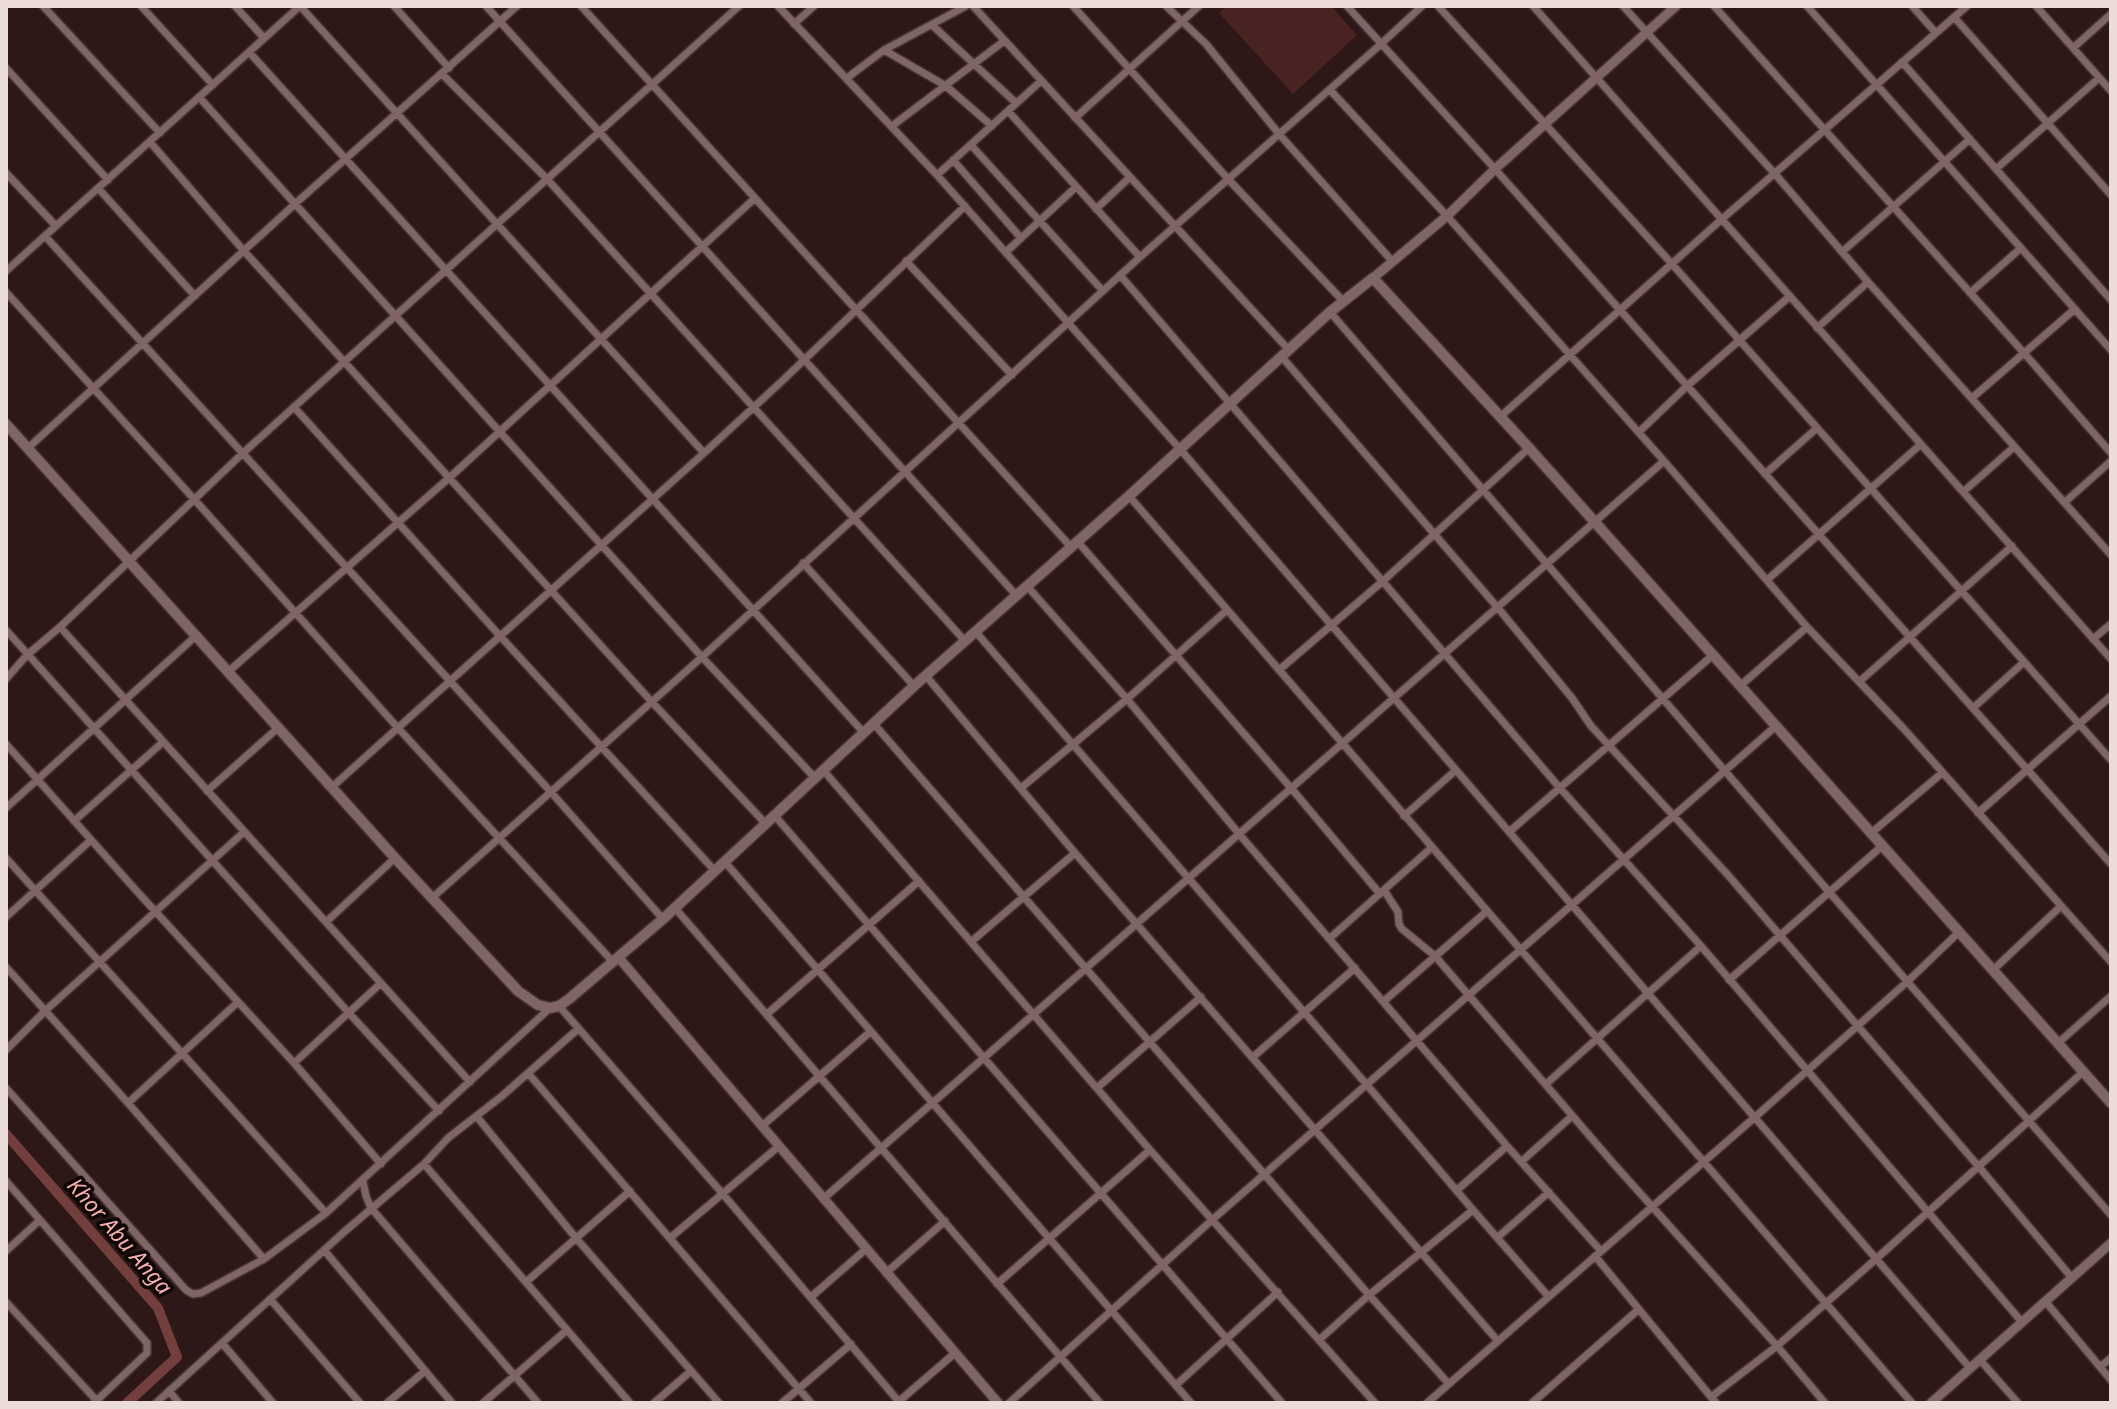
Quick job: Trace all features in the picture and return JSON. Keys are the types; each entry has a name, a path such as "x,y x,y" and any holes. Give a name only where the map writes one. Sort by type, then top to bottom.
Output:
{"main road":[{"path":"6,424 518,991 538,1005 554,1007 616,961 914,686 1129,496 1330,312 1373,278 1501,416 2111,1103"}],"street":[{"path":"43,6 160,133"},
{"path":"141,6 213,85"},
{"path":"235,6 264,38"},
{"path":"6,271 300,6 704,453"},
{"path":"394,6 449,68"},
{"path":"486,6 1016,595"},
{"path":"28,448 517,6"},
{"path":"581,6 958,423 1075,544 1176,655 1382,892 1398,912 1400,927 1435,956 1825,1403"},
{"path":"6,679 27,655 243,453 739,6"},
{"path":"778,6 937,175 1180,449 1970,1368"},
{"path":"794,24 814,6"},
{"path":"847,78 884,50 966,6"},
{"path":"973,6 1175,226 1285,353 1572,698 1591,726 1780,935 2072,1278"},
{"path":"1073,6 1229,180 1343,301"},
{"path":"1166,6 1206,44 1279,134 1393,262"},
{"path":"1075,118 1199,6"},
{"path":"1347,6 2111,864"},
{"path":"432,898 1422,6"},
{"path":"1438,6 1672,264 2111,760"},
{"path":"1533,6 2111,659"},
{"path":"1623,6 2111,555"},
{"path":"1373,278 1447,216 1676,6"},
{"path":"1714,6 2111,453"},
{"path":"1807,6 2111,350"},
{"path":"1912,6 1936,33"},
{"path":"1501,416 1967,6"},
{"path":"2036,6 2111,91"},
{"path":"2073,48 2111,14"},
{"path":"1954,17 2111,195"},
{"path":"932,25 1016,103"},
{"path":"892,126 1004,41"},
{"path":"884,50 946,86 992,126"},
{"path":"249,52 864,733"},
{"path":"1902,62 2111,300"},
{"path":"6,68 108,180"},
{"path":"442,74 547,179 965,641"},
{"path":"1996,169 2099,78"},
{"path":"937,175 1041,81"},
{"path":"1330,90 1447,216 1807,627 1904,729 2111,962"},
{"path":"199,97 702,657 816,779"},
{"path":"1008,111 1140,257"},
{"path":"1842,252 1970,139"},
{"path":"150,142 244,251 651,701 771,820 868,924 1282,1403"},
{"path":"971,145 1103,291"},
{"path":"953,160 1021,238"},
{"path":"6,173 56,226"},
{"path":"1096,209 1129,178"},
{"path":"1006,252 1076,187"},
{"path":"98,188 195,296"},
{"path":"229,671 449,478 754,199"},
{"path":"332,787 754,408 965,206"},
{"path":"45,236 663,919"},
{"path":"1970,293 2021,248"},
{"path":"906,261 1012,375"},
{"path":"1120,275 2021,1321"},
{"path":"1817,328 1868,282"},
{"path":"6,292 398,728 616,961 762,1126 998,1403"},
{"path":"1639,432 1790,296"},
{"path":"1972,398 2075,309"},
{"path":"1330,312 2111,1215"},
{"path":"2102,339 2111,330"},
{"path":"294,407 715,871"},
{"path":"1765,474 1817,428"},
{"path":"1767,580 1920,445"},
{"path":"1963,492 2014,447"},
{"path":"1279,670 1383,581 1529,448"},
{"path":"823,1199 1664,461"},
{"path":"2065,502 2111,461"},
{"path":"1129,496 1912,1403"},
{"path":"1859,682 2012,546"},
{"path":"803,563 914,686"},
{"path":"1027,586 1549,1192 1638,1310 1713,1400 1876,1259 2083,1072"},
{"path":"1021,788 1227,610"},
{"path":"2093,639 2111,624"},
{"path":"60,627 470,1082"},
{"path":"1740,686 1807,627"},
{"path":"6,630 439,1111"},
{"path":"975,631 1548,1296"},
{"path":"6,808 197,635"},
{"path":"1509,832 1713,655"},
{"path":"1973,708 2024,662"},
{"path":"926,676 1075,853 1497,1340"},
{"path":"1978,813 2111,696"},
{"path":"874,724 1448,1383"},
{"path":"1009,1403 1212,1220 1776,726"},
{"path":"207,791 279,727"},
{"path":"74,821 163,742"},
{"path":"6,744 381,1164"},
{"path":"1404,816 1456,770"},
{"path":"824,771 1150,1150 1375,1403"},
{"path":"1870,834 1942,773"},
{"path":"6,1050 46,1010 244,832"},
{"path":"6,917 91,840"},
{"path":"1729,980 1882,846"},
{"path":"1330,938 1431,848"},
{"path":"972,941 1075,853"},
{"path":"6,858 326,1213"},
{"path":"326,922 395,858"},
{"path":"725,862 1191,1403"},
{"path":"767,1014 919,881"},
{"path":"1993,970 2061,906"},
{"path":"675,908 1100,1403"},
{"path":"1384,1001 1486,912"},
{"path":"1427,1403 1858,1026 1959,932"},
{"path":"1546,1084 1701,946"},
{"path":"6,967 264,1259"},
{"path":"1253,1057 1355,968"},
{"path":"294,1063 381,983"},
{"path":"2057,1044 2111,996"},
{"path":"1098,1087 1201,997"},
{"path":"128,1103 238,1002"},
{"path":"6,1088 186,1290 193,1294 201,1293 264,1259 326,1213 554,1007 578,1029 722,1193 898,1402 955,1353"},
{"path":"156,1403 371,1208 424,1164 448,1138 477,1117 578,1029"},
{"path":"762,1126 870,1032"},
{"path":"528,1073 811,1403"},
{"path":"1521,1162 1572,1116"},
{"path":"477,1117 576,1238 719,1403"},
{"path":"670,1238 779,1146"},
{"path":"1457,1190 1507,1146"},
{"path":"997,1284 1150,1150"},
{"path":"424,1164 630,1403"},
{"path":"6,1181 147,1343 147,1353 96,1402 6,1302"},
{"path":"363,1181 371,1208 538,1403"},
{"path":"526,1282 630,1191"},
{"path":"1498,1237 1549,1192"},
{"path":"1319,1340 1473,1210"},
{"path":"6,1251 40,1220"},
{"path":"886,1273 945,1221"},
{"path":"1931,1403 2111,1243"},
{"path":"811,1297 866,1249"},
{"path":"324,1250 452,1403"},
{"path":"1176,1385 1278,1292"},
{"path":"270,1299 360,1403"},
{"path":"2045,1301 2111,1380"},
{"path":"1532,1403 1638,1310"},
{"path":"483,1403 567,1330"},
{"path":"222,1343 273,1403"},
{"path":"782,1403 851,1344"},
{"path":"2100,1367 2111,1358"},
{"path":"1980,1360 2018,1403"},
{"path":"387,1403 425,1371"},
{"path":"654,1403 691,1371"},
{"path":"169,1391 179,1403"}],"shaded area":[{"path":"1226,6 1331,6 1357,35 1293,94 1219,13"}],"waterway":[{"name":"Khor Abu Anga","path":"6,1134 158,1308 177,1357 127,1403"}]}
